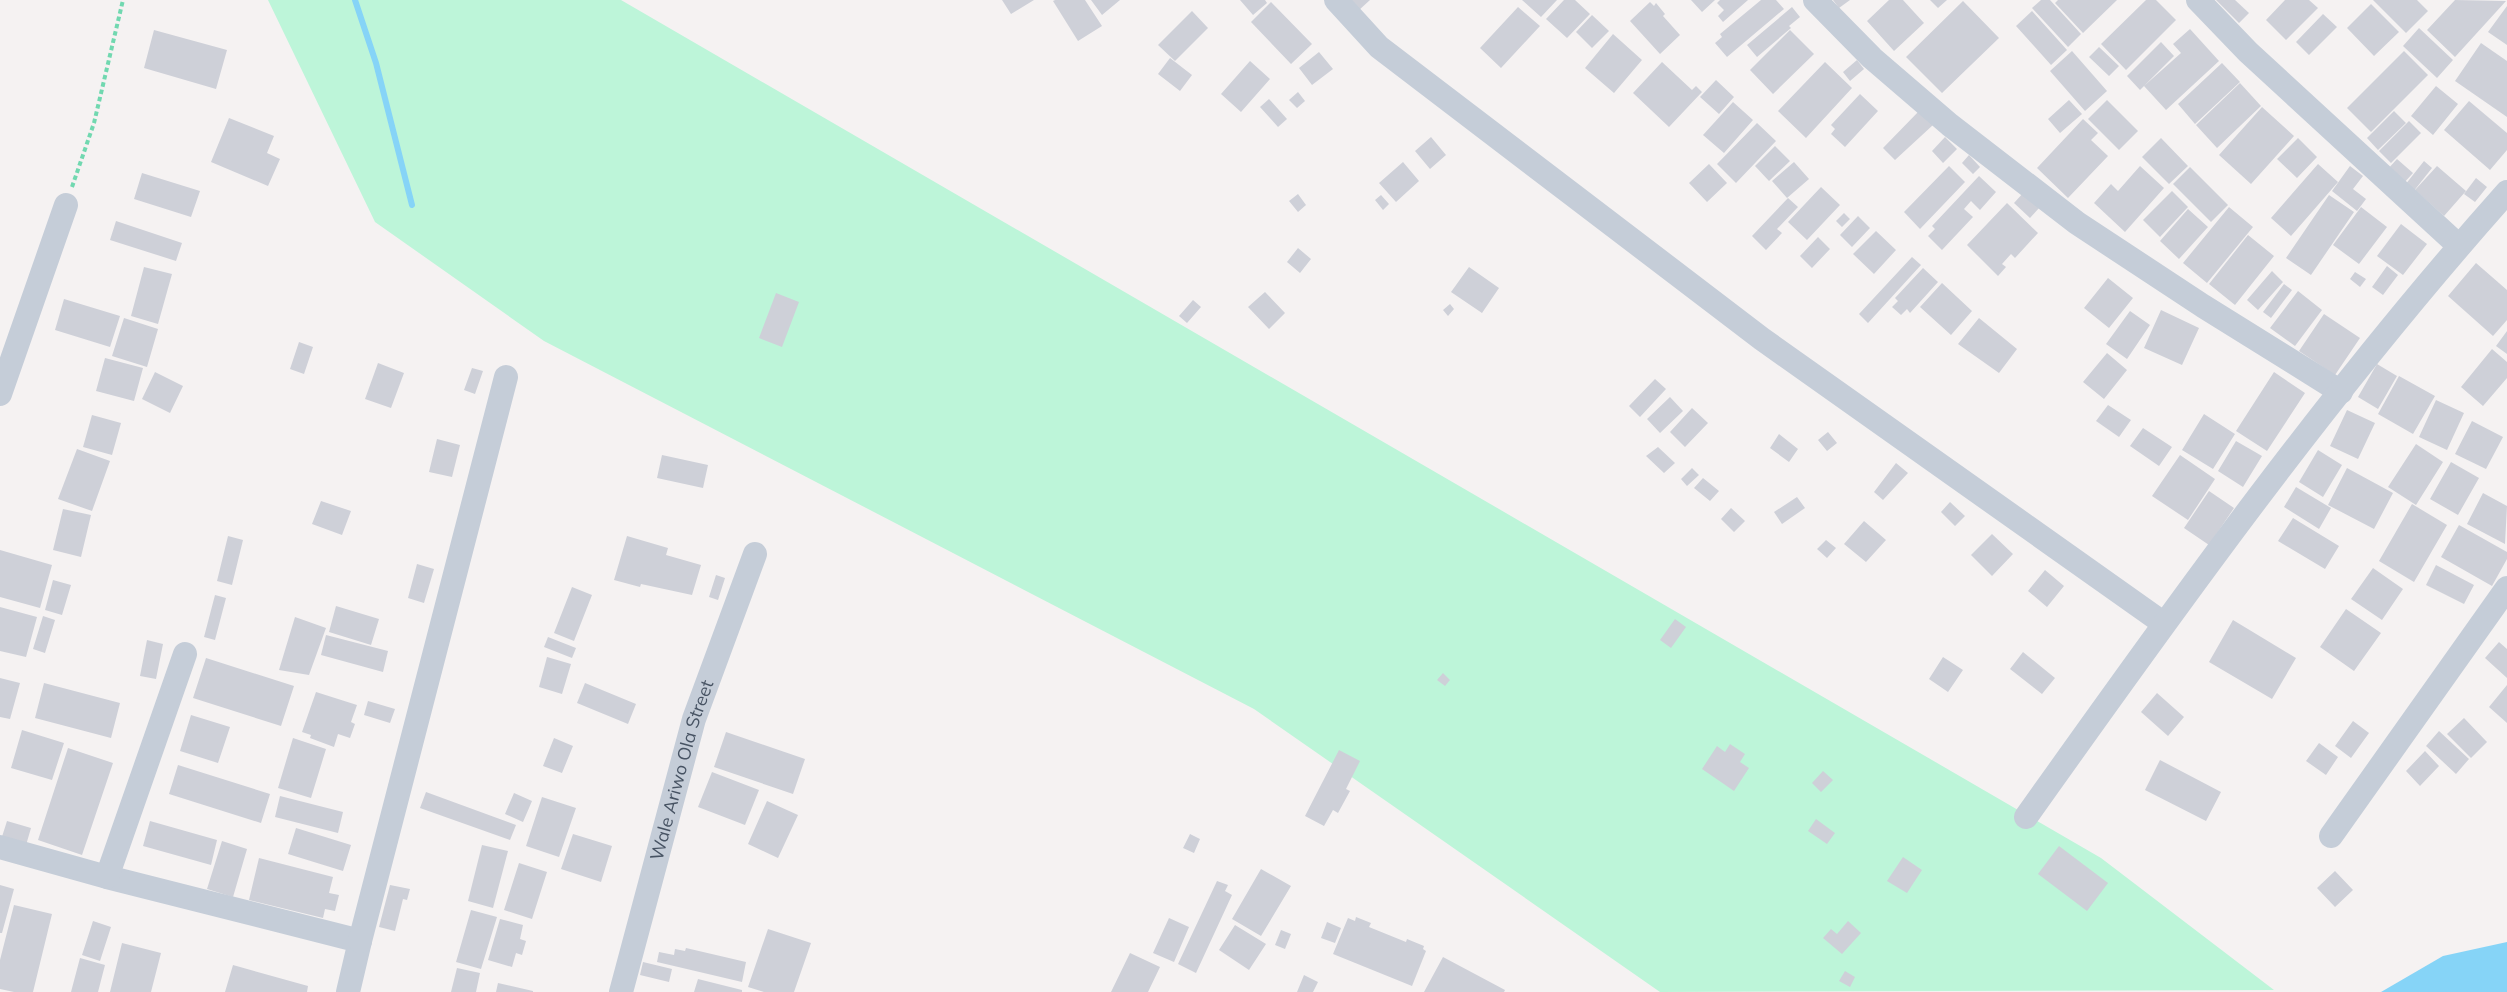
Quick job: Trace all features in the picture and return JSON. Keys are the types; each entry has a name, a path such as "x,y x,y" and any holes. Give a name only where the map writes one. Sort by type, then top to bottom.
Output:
{"street":[{"path":"1336,0 1379,47 1753,332 2163,623"},
{"path":"1815,0 1872,58 1933,110 2077,223 2203,306 2341,392"},
{"path":"2198,0 2248,52 2459,246"},
{"path":"2026,817 2163,623 2341,392 2459,246 2507,192"},
{"path":"0,394 66,205"},
{"path":"348,992 506,377"},
{"name":"Wale Ariwo Ola Street","path":"621,992 694,719 755,554"},
{"path":"2331,836 2507,588"},
{"path":"107,878 185,654"},
{"path":"0,847 107,878 360,941"}],"path":[{"path":"66,205 94,123 123,0"}],"green space":[{"path":"268,0 621,0 2101,858 2274,990 1660,992 1254,709 544,341 375,222"}],"water":[{"path":"2507,942 2507,992 2381,992 2443,956"}],"building":[{"path":"1002,0 1034,0 1011,14"},
{"path":"1085,0 1102,26 1078,41 1053,1"},
{"path":"1091,0 1120,0 1102,15"},
{"path":"1240,0 1265,0 1267,3 1253,15"},
{"path":"1349,0 1370,0 1358,11"},
{"path":"1522,0 1557,0 1541,17"},
{"path":"1564,0 1575,0 1590,14 1567,38 1546,19"},
{"path":"1691,0 1715,0 1702,12"},
{"path":"1720,0 1748,0 1723,22 1718,16 1724,10 1717,3"},
{"path":"1761,0 1776,0 1784,9 1727,57 1715,43 1722,37 1720,34"},
{"path":"1833,0 1850,0 1839,8"},
{"path":"1889,0 1903,0 1924,23 1894,51 1867,21"},
{"path":"1930,0 1947,0 1938,8"},
{"path":"2041,0 2050,0 2081,34 2068,47 2032,8"},
{"path":"2058,0 2117,0 2083,33 2055,3"},
{"path":"2146,0 2156,0 2176,20 2126,70 2101,44"},
{"path":"2216,0 2235,0 2249,13 2239,23"},
{"path":"2285,0 2309,0 2318,8 2286,40 2266,20"},
{"path":"2373,0 2417,0 2428,11 2406,33"},
{"path":"2455,0 2506,1 2455,57 2427,30"},
{"path":"1963,1 1999,38 1942,93 1906,57"},
{"path":"1271,2 1312,44 1291,64 1251,22"},
{"path":"1650,2 1654,6 1656,3 1665,14 1663,16 1680,35 1660,54 1630,21"},
{"path":"2371,4 2399,32 2374,56 2347,28"},
{"path":"2507,6 2507,45 2488,32"},
{"path":"1518,7 1540,26 1501,68 1480,48"},
{"path":"1792,7 1800,17 1789,26 1791,28 1757,57 1747,45"},
{"path":"1192,11 1208,28 1175,61 1158,45"},
{"path":"2032,11 2067,50 2051,65 2016,26"},
{"path":"2323,14 2337,27 2309,55 2296,42"},
{"path":"1592,15 1609,31 1592,48 1576,32"},
{"path":"2419,28 2453,60 2437,78 2403,46"},
{"path":"2190,29 2219,61 2166,110 2144,86 2181,53 2173,44"},
{"path":"154,30 227,50 216,89 144,68"},
{"path":"1790,30 1814,54 1773,94 1750,70"},
{"path":"1613,34 1642,60 1614,93 1585,68"},
{"path":"2161,42 2174,56 2140,90 2127,76"},
{"path":"2481,43 2507,61 2507,117 2455,81"},
{"path":"2099,47 2119,66 2109,76 2089,57"},
{"path":"2072,51 2107,91 2085,111 2050,71"},
{"path":"2404,51 2428,75 2371,132 2347,108"},
{"path":"1319,52 1333,69 1312,85 1299,68"},
{"path":"1170,58 1192,75 1180,91 1158,74"},
{"path":"1857,60 1864,69 1850,81 1843,72"},
{"path":"1250,61 1270,79 1241,112 1221,94"},
{"path":"1662,62 1692,90 1696,86 1702,92 1669,127 1633,93"},
{"path":"1825,62 1852,88 1806,138 1778,111"},
{"path":"2222,63 2240,82 2195,124 2178,104"},
{"path":"1716,80 1734,97 1719,114 1700,97"},
{"path":"2240,83 2261,106 2217,148 2196,125"},
{"path":"2436,86 2458,104 2433,135 2411,116"},
{"path":"1298,92 1305,101 1297,108 1289,100"},
{"path":"1860,94 1878,111 1845,147 1831,134 1835,129 1831,125"},
{"path":"1269,99 1287,119 1278,127 1260,107"},
{"path":"2069,100 2082,114 2060,133 2048,119"},
{"path":"2107,100 2138,131 2119,150 2088,119"},
{"path":"2469,101 2507,133 2507,150 2490,170 2444,130"},
{"path":"1733,102 1753,120 1724,153 1703,135"},
{"path":"2262,107 2294,136 2251,184 2219,155"},
{"path":"1919,111 1933,125 1895,160 1883,148"},
{"path":"2394,111 2406,123 2378,150 2367,138"},
{"path":"229,118 274,136 267,153 280,159 268,186 211,162"},
{"path":"2083,119 2098,133 2091,140 2108,156 2068,198 2037,168"},
{"path":"2409,121 2421,133 2391,163 2379,151"},
{"path":"1757,123 1776,141 1736,183 1717,164"},
{"path":"1431,137 1446,155 1430,169 1415,151"},
{"path":"1945,137 1957,149 1943,163 1932,151"},
{"path":"2161,138 2188,166 2169,184 2142,157"},
{"path":"2298,138 2317,157 2297,178 2277,159"},
{"path":"1775,146 1790,161 1769,181 1755,166"},
{"path":"1969,155 1980,167 1973,174 1962,163"},
{"path":"2397,159 2413,173 2403,184 2387,170"},
{"path":"2424,161 2432,168 2413,192 2405,185"},
{"path":"1403,162 1419,181 1396,202 1379,183"},
{"path":"1794,162 1809,179 1787,198 1772,181"},
{"path":"1709,164 1727,183 1707,202 1689,183"},
{"path":"2318,164 2338,182 2291,236 2271,218"},
{"path":"1949,166 1965,182 1920,229 1904,212"},
{"path":"2140,166 2164,188 2125,232 2094,203 2111,184 2118,191"},
{"path":"2350,166 2363,176 2353,189 2366,199 2357,211 2332,191"},
{"path":"2437,166 2466,191 2444,216 2415,190"},
{"path":"2190,167 2228,205 2211,222 2173,184"},
{"path":"142,173 200,191 191,217 134,199"},
{"path":"1979,176 1996,192 1980,210 1971,201 1964,209 1973,217 1942,250 1928,236 1935,229 1932,226"},
{"path":"2476,178 2487,187 2475,202 2464,194"},
{"path":"1821,187 1840,205 1807,240 1788,222"},
{"path":"2172,191 2188,207 2160,237 2143,220"},
{"path":"2024,192 2040,207 2030,218 2014,203"},
{"path":"1298,194 1306,205 1298,212 1289,201"},
{"path":"1381,195 1389,204 1383,210 1375,200"},
{"path":"2329,195 2354,212 2311,275 2286,258"},
{"path":"1788,198 1798,207 1777,229 1782,233 1766,250 1752,236"},
{"path":"2007,203 2038,233 2015,258 2011,254 2002,264 2006,267 1998,276 1967,245"},
{"path":"2229,207 2253,227 2207,283 2183,263"},
{"path":"2361,207 2387,227 2359,264 2333,245"},
{"path":"2188,209 2208,227 2179,259 2160,241"},
{"path":"1844,213 1850,219 1842,227 1836,221"},
{"path":"1858,216 1870,228 1852,247 1840,235"},
{"path":"116,221 182,243 176,261 110,240"},
{"path":"2401,224 2427,244 2403,275 2377,256"},
{"path":"1876,231 1896,250 1874,274 1853,254"},
{"path":"2248,235 2274,256 2235,305 2209,284"},
{"path":"1818,237 1830,249 1812,268 1800,256"},
{"path":"1298,248 1311,259 1300,273 1287,262"},
{"path":"1912,257 1921,265 1868,323 1859,314"},
{"path":"2476,263 2507,290 2507,320 2493,336 2448,296"},
{"path":"2387,266 2398,275 2383,295 2372,287"},
{"path":"144,267 172,274 158,324 131,316"},
{"path":"1469,267 1499,288 1482,313 1451,292"},
{"path":"1923,268 1938,282 1910,313 1907,309 1901,315 1892,307 1898,301 1895,298"},
{"path":"2272,271 2283,282 2258,310 2247,300"},
{"path":"2355,272 2366,279 2360,287 2350,279"},
{"path":"2108,278 2133,298 2109,328 2084,308"},
{"path":"1942,283 1972,311 1951,335 1920,307"},
{"path":"2284,284 2292,290 2271,318 2263,312"},
{"path":"2298,291 2322,310 2295,346 2270,328"},
{"path":"1265,292 1285,313 1269,329 1248,307"},
{"path":"776,293 799,302 782,347 759,338"},
{"path":"64,299 120,316 110,347 55,330"},
{"path":"1193,300 1201,307 1187,323 1179,316"},
{"path":"1450,304 1454,309 1448,316 1443,310"},
{"path":"2161,310 2199,328 2182,365 2144,348"},
{"path":"2130,311 2150,325 2127,359 2106,344"},
{"path":"2324,314 2360,338 2335,375 2299,351"},
{"path":"124,318 158,329 147,367 112,356"},
{"path":"1979,318 2017,349 1999,373 1958,344"},
{"path":"2507,331 2507,354 2496,346"},
{"path":"299,342 313,347 304,374 290,369"},
{"path":"2492,349 2507,362 2507,378 2483,406 2461,387"},
{"path":"2107,353 2127,370 2104,399 2083,382"},
{"path":"105,358 143,368 134,401 96,391"},
{"path":"378,363 404,373 391,408 365,399"},
{"path":"2377,364 2397,376 2378,409 2358,397"},
{"path":"472,368 483,371 475,394 464,390"},
{"path":"155,372 183,386 170,413 142,399"},
{"path":"2274,372 2305,393 2267,451 2236,431"},
{"path":"2399,376 2435,396 2413,434 2378,414"},
{"path":"1655,379 1666,389 1640,417 1629,406"},
{"path":"1670,397 1683,411 1660,433 1647,419"},
{"path":"2436,400 2464,413 2447,450 2419,437"},
{"path":"2108,405 2131,420 2119,437 2096,421"},
{"path":"1692,408 1708,423 1685,447 1670,432"},
{"path":"2347,410 2375,423 2358,459 2330,446"},
{"path":"2204,414 2235,434 2213,469 2182,450"},
{"path":"92,415 121,423 112,455 83,447"},
{"path":"2472,421 2503,437 2486,469 2455,454"},
{"path":"2143,428 2172,447 2159,466 2130,446"},
{"path":"1828,432 1837,443 1827,451 1818,440"},
{"path":"1779,434 1798,449 1789,462 1770,448"},
{"path":"437,439 460,445 452,477 429,472"},
{"path":"2236,441 2262,456 2243,487 2218,471"},
{"path":"2416,444 2443,462 2416,505 2388,487"},
{"path":"1658,447 1675,463 1664,473 1646,456"},
{"path":"77,449 110,461 92,511 58,499"},
{"path":"2318,450 2342,465 2323,497 2299,482"},
{"path":"662,455 708,465 703,488 657,478"},
{"path":"2180,455 2215,479 2188,520 2152,496"},
{"path":"2451,462 2479,478 2458,515 2430,499"},
{"path":"1896,463 1908,473 1883,500 1874,492"},
{"path":"1692,468 1699,475 1687,486 1681,479"},
{"path":"2347,468 2393,493 2374,529 2328,505"},
{"path":"1703,478 1719,491 1710,501 1694,488"},
{"path":"2296,487 2331,508 2319,529 2284,507"},
{"path":"2209,491 2234,508 2209,545 2184,528"},
{"path":"2483,493 2507,506 2505,544 2467,524"},
{"path":"1797,497 1805,508 1782,524 1774,512"},
{"path":"321,501 351,511 342,535 312,524"},
{"path":"1950,502 1965,516 1955,526 1941,512"},
{"path":"2412,504 2447,525 2414,582 2379,561"},
{"path":"1731,508 1745,521 1734,532 1721,519"},
{"path":"63,509 91,515 81,557 53,550"},
{"path":"2293,518 2339,546 2325,569 2278,541"},
{"path":"1864,521 1886,540 1866,562 1844,544"},
{"path":"2459,525 2507,552 2507,559 2492,586 2441,557"},
{"path":"1992,534 2013,554 1992,576 1971,555"},
{"path":"228,536 243,540 232,585 217,581"},
{"path":"627,536 668,548 666,555 701,565 692,595 641,584 640,587 614,580"},
{"path":"1826,540 1836,548 1827,558 1817,549"},
{"path":"0,550 52,565 40,608 0,597"},
{"path":"417,564 434,569 424,603 408,598"},
{"path":"2436,565 2474,585 2464,604 2426,585"},
{"path":"2373,568 2403,589 2382,620 2351,599"},
{"path":"2045,570 2064,586 2047,607 2028,591"},
{"path":"716,575 725,578 718,600 709,597"},
{"path":"53,580 71,585 62,615 45,610"},
{"path":"572,587 592,595 574,641 554,633"},
{"path":"215,595 226,598 215,640 204,637"},
{"path":"336,606 379,619 371,645 329,632"},
{"path":"0,607 37,617 26,657 0,651"},
{"path":"2346,609 2381,633 2354,671 2320,647"},
{"path":"43,616 55,620 45,653 33,649"},
{"path":"295,617 326,628 309,675 279,670"},
{"path":"1675,619 1686,627 1671,648 1660,640"},
{"path":"2233,620 2296,658 2272,699 2209,662"},
{"path":"326,635 388,651 383,672 321,655"},
{"path":"548,637 576,648 572,658 544,647"},
{"path":"147,640 163,644 156,679 140,676"},
{"path":"2499,642 2507,649 2507,678 2485,658"},
{"path":"2023,652 2055,678 2042,694 2010,669"},
{"path":"547,657 571,664 562,694 539,687"},
{"path":"1943,657 1963,670 1948,692 1929,679"},
{"path":"206,658 294,686 281,726 193,698"},
{"path":"1443,673 1450,680 1445,686 1437,680"},
{"path":"0,678 20,683 10,719 0,717"},
{"path":"44,683 120,703 111,738 35,718"},
{"path":"585,683 636,704 628,724 577,703"},
{"path":"2507,685 2507,723 2489,707"},
{"path":"316,692 357,705 351,722 355,724 350,738 338,734 334,747 310,738 311,735 302,732"},
{"path":"2157,693 2184,717 2168,736 2141,712"},
{"path":"368,701 395,709 390,723 364,715"},
{"path":"191,715 230,727 218,763 180,751"},
{"path":"2464,718 2487,742 2471,758 2447,734"},
{"path":"2353,721 2369,733 2351,758 2335,746"},
{"path":"22,730 64,743 52,780 11,768"},
{"path":"2439,731 2469,759 2456,774 2426,746"},
{"path":"726,732 805,759 793,794 714,767"},
{"path":"293,738 326,749 311,798 278,788"},
{"path":"554,738 573,746 562,773 543,766"},
{"path":"2319,743 2338,757 2326,775 2306,761"},
{"path":"1730,744 1745,754 1740,762 1749,768 1734,791 1702,769 1717,746 1725,752"},
{"path":"68,748 113,763 82,855 38,840"},
{"path":"1339,750 1360,761 1346,789 1350,791 1338,813 1333,810 1324,826 1305,816"},
{"path":"2425,751 2439,766 2420,786 2406,771"},
{"path":"2160,760 2221,792 2206,821 2145,790"},
{"path":"178,765 270,794 261,823 169,794"},
{"path":"1823,771 1833,780 1821,792 1812,783"},
{"path":"712,772 759,790 745,825 698,807"},
{"path":"426,792 516,825 510,840 420,808"},
{"path":"514,793 532,801 523,822 505,814"},
{"path":"280,796 343,812 338,833 275,817"},
{"path":"542,797 576,808 559,857 526,846"},
{"path":"767,801 798,815 778,858 748,844"},
{"path":"1816,819 1835,833 1827,844 1808,831"},
{"path":"7,821 31,828 24,852 0,843"},
{"path":"150,821 217,840 211,865 143,846"},
{"path":"296,828 351,845 343,871 288,854"},
{"path":"573,834 612,846 601,882 561,869"},
{"path":"1190,834 1200,839 1194,853 1183,848"},
{"path":"222,841 247,849 233,897 207,889"},
{"path":"482,845 508,851 493,908 468,901"},
{"path":"2059,846 2108,883 2087,911 2038,874"},
{"path":"1903,857 1922,870 1907,893 1887,881"},
{"path":"259,858 333,877 329,893 339,895 335,911 325,909 323,918 249,900"},
{"path":"519,863 547,872 532,919 504,910"},
{"path":"1261,869 1291,886 1261,936 1232,919"},
{"path":"2335,871 2353,890 2335,907 2317,888"},
{"path":"1217,881 1228,885 1225,891 1232,895 1196,973 1178,964"},
{"path":"0,885 14,889 2,933 0,933"},
{"path":"390,885 410,889 407,900 403,899 395,931 379,927"},
{"path":"14,905 52,914 33,992 0,989 0,960"},
{"path":"471,910 497,917 481,969 456,962"},
{"path":"1356,917 1371,923 1369,927 1406,942 1407,939 1424,946 1423,949 1426,951 1412,986 1333,954 1348,918 1355,921"},
{"path":"1169,918 1189,927 1174,962 1153,953"},
{"path":"500,919 523,925 520,939 526,941 522,955 516,953 512,967 488,960"},
{"path":"93,921 111,927 100,961 82,955"},
{"path":"1848,921 1861,933 1842,954 1823,938 1831,929 1837,934"},
{"path":"1327,922 1341,928 1335,943 1321,938"},
{"path":"1235,925 1266,944 1249,970 1219,950"},
{"path":"768,929 811,943 794,992 764,992 748,987"},
{"path":"1281,930 1291,934 1285,949 1275,945"},
{"path":"122,943 161,953 151,992 110,992"},
{"path":"686,948 746,962 742,982 657,962 659,952 674,955 675,949 685,951"},
{"path":"1130,953 1160,967 1148,992 1111,992"},
{"path":"1443,957 1505,990 1504,992 1424,992"},
{"path":"80,958 105,965 98,992 71,992"},
{"path":"643,962 672,969 669,982 640,975"},
{"path":"233,965 308,986 307,992 225,992"},
{"path":"457,968 480,973 476,992 451,992"},
{"path":"1845,971 1855,977 1850,987 1839,981"},
{"path":"1304,975 1318,982 1313,992 1297,992"},
{"path":"698,979 742,990 742,992 694,992"},
{"path":"498,983 533,991 533,992 496,992"}],"waterway":[{"path":"355,0 376,63 412,205"}]}
